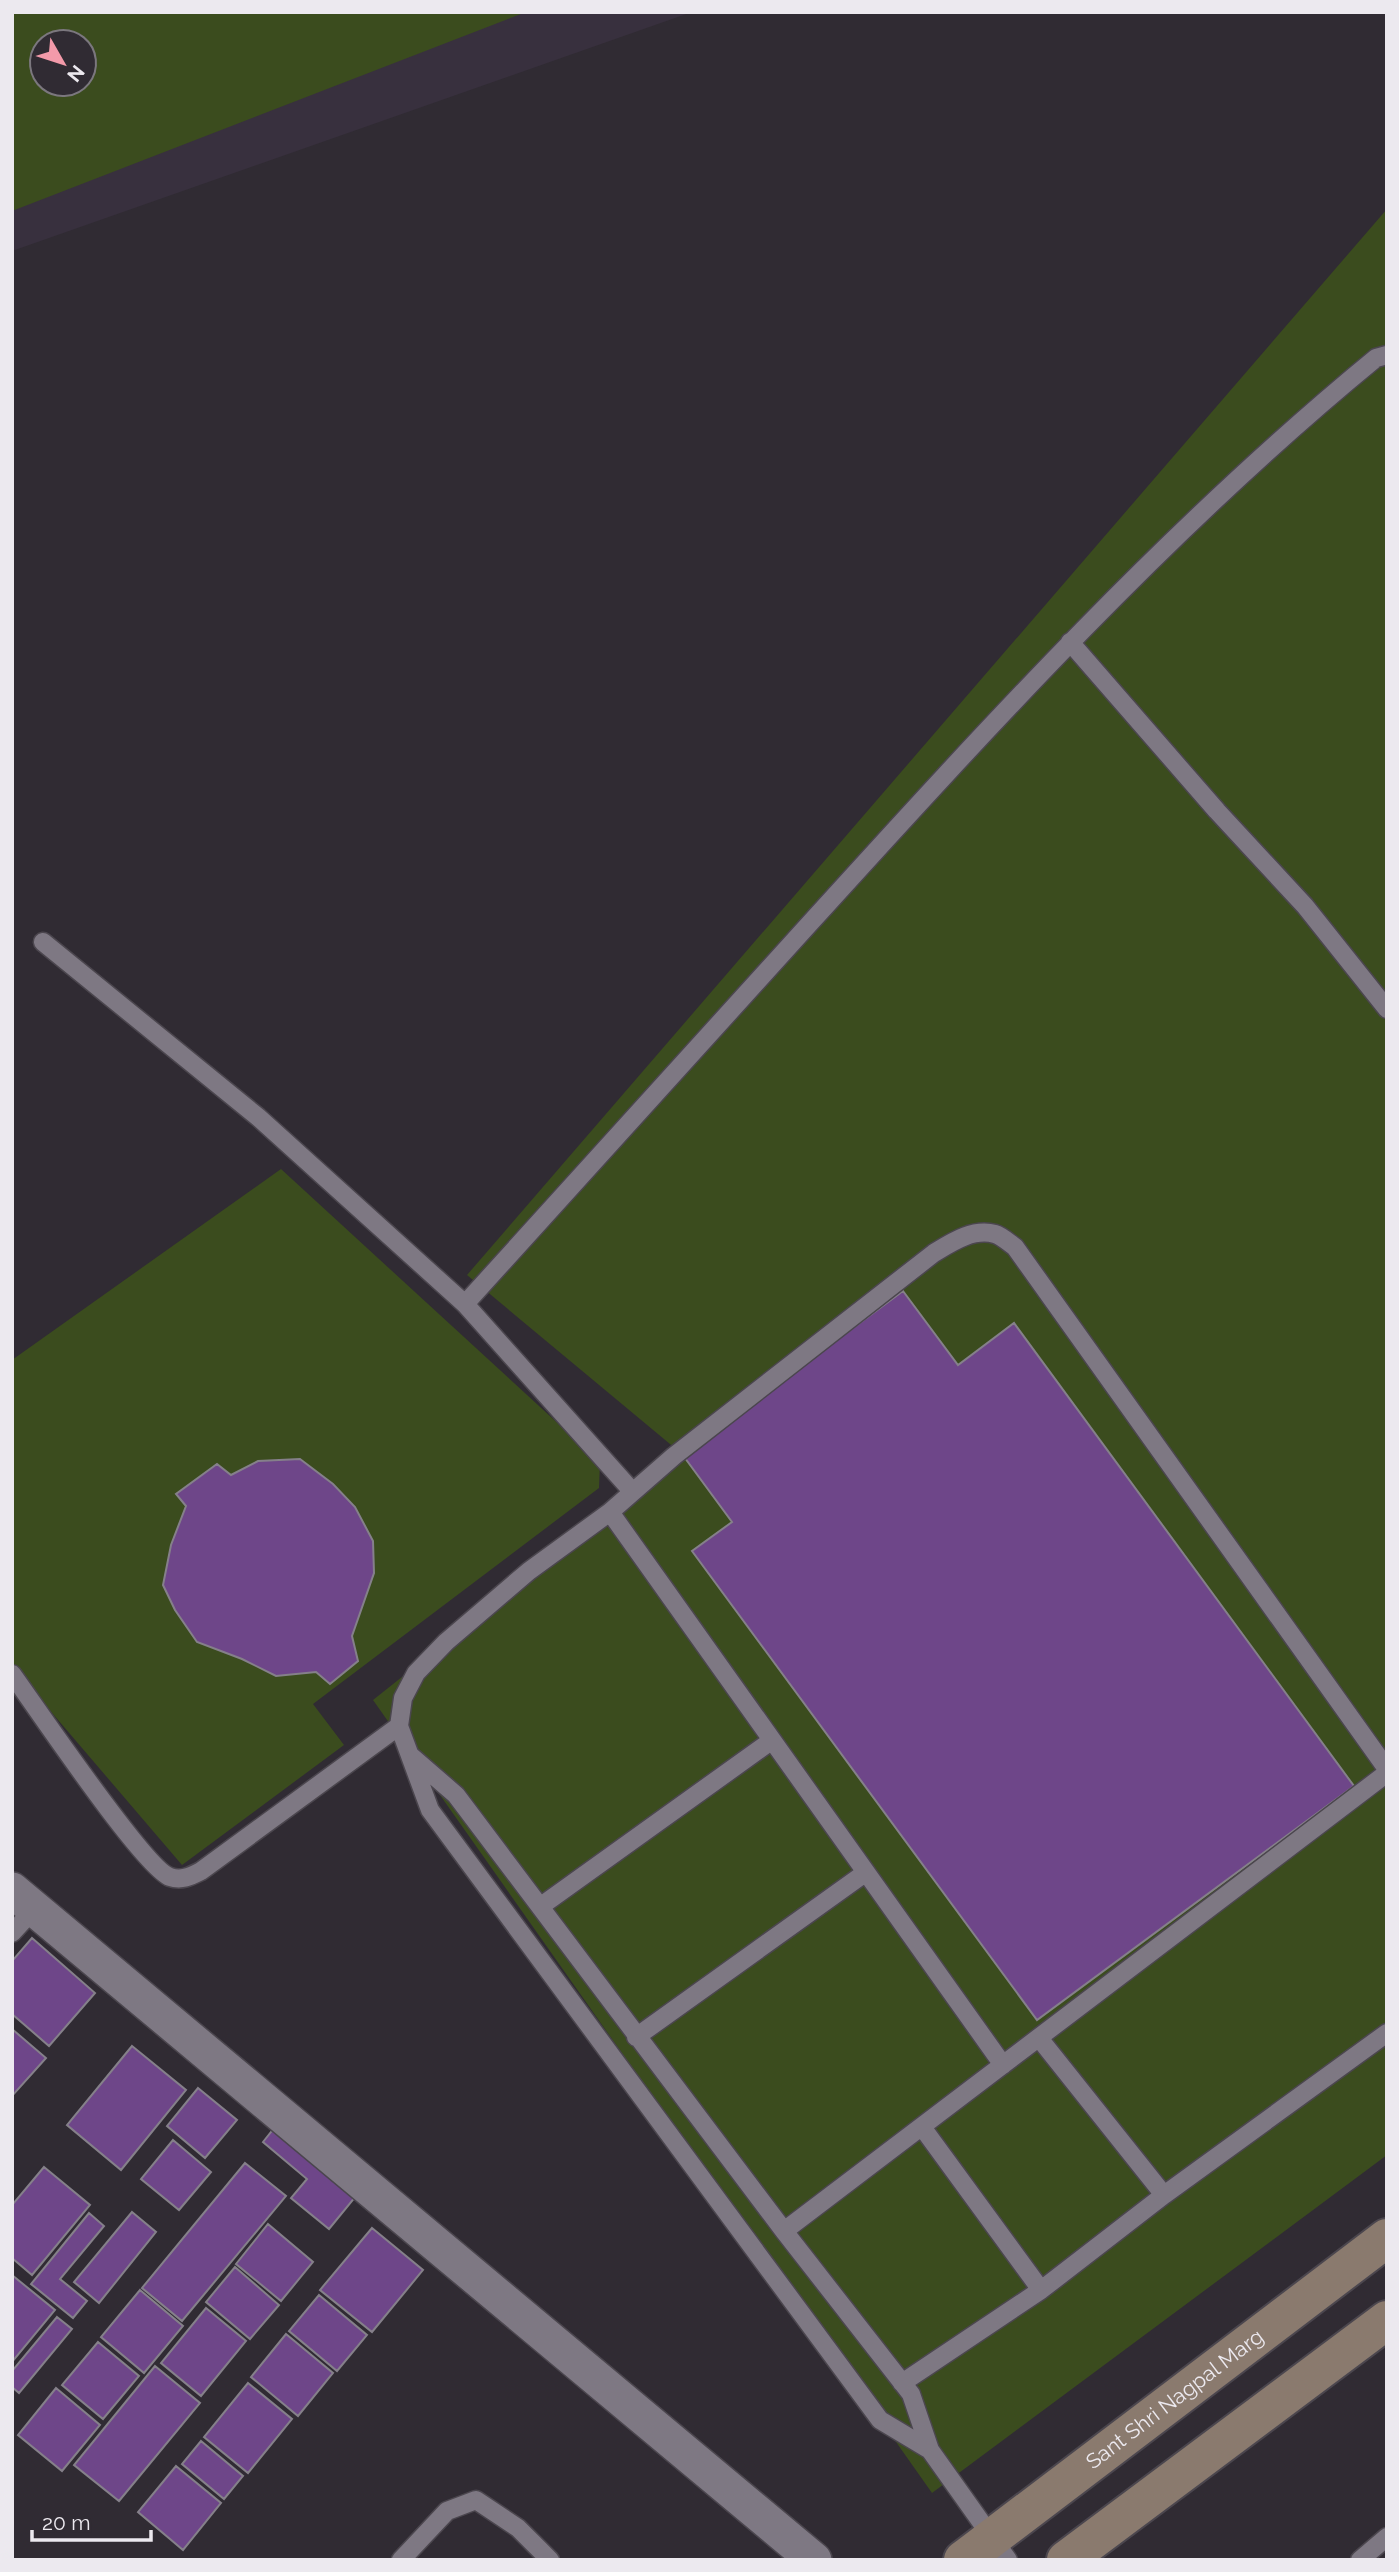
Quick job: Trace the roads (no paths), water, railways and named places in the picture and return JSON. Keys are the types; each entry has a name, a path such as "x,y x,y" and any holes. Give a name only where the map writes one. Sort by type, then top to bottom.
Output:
{"main road":[{"name":"Sant Shri Nagpal Marg","path":"963,2560 1001,2549 1387,2238"},
{"path":"1066,2560 1387,2320"}],"street":[{"path":"24,1899 814,2560"}],"lane":[{"path":"464,1304 924,798 1070,642 1260,459 1376,358 1387,355"},
{"path":"1070,642 1217,811 1306,906 1387,1009"},
{"path":"43,942 258,1117 464,1304 632,1491"},
{"path":"784,2231 1387,1771 1015,1247 996,1234 977,1233 955,1240 934,1253 632,1491 610,1512 529,1571 446,1642 416,1673 403,1698 400,1726 430,1810 880,2420 930,2450"},
{"path":"610,1512 1003,2065"},
{"path":"12,1674 139,1848 169,1877 185,1878 201,1871 400,1726"},
{"path":"541,1906 771,1741"},
{"path":"408,1754 456,1795 636,2037 912,2395 930,2450 1001,2549"},
{"path":"636,2037 865,1873"},
{"path":"12,1933 24,1899"},
{"path":"902,2383 1041,2290 1164,2195 1387,2033"},
{"path":"1039,2038 1164,2195"},
{"path":"922,2127 1041,2290"},
{"path":"401,2560 447,2511 476,2500 518,2528 550,2560"},
{"path":"1360,2560 1387,2537"}]}
